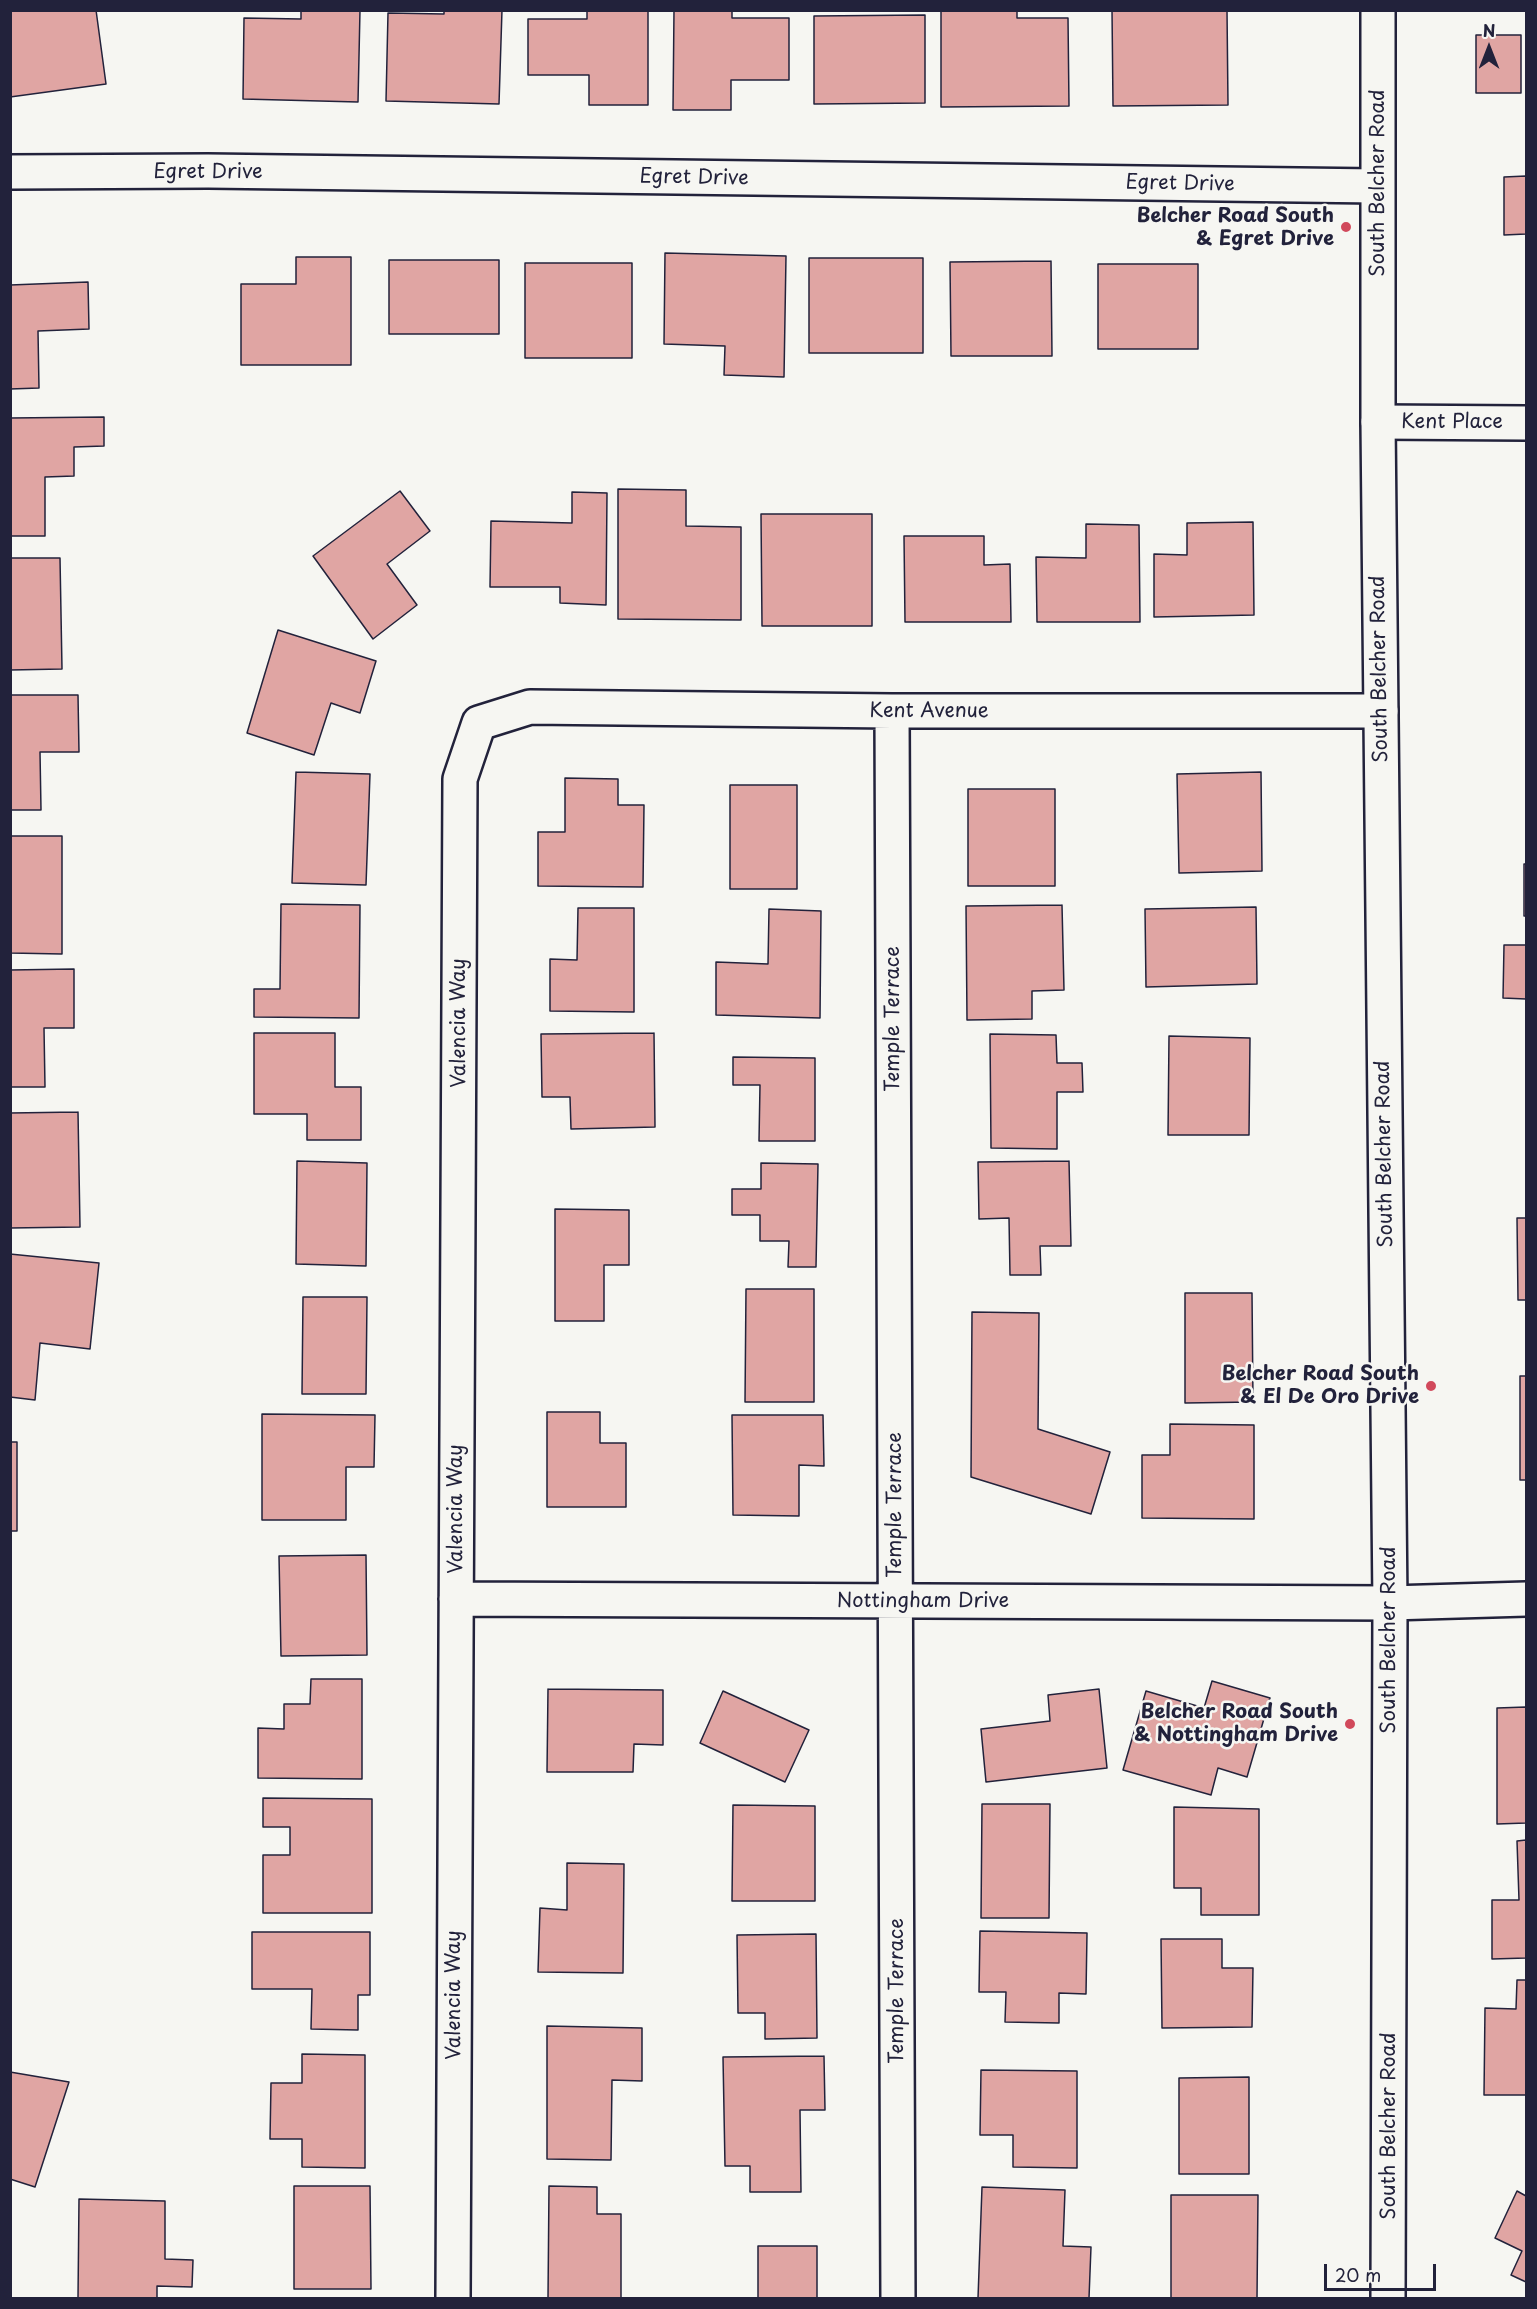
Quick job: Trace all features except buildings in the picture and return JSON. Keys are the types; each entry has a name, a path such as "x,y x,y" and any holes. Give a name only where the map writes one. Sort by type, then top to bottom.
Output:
{"street":[{"name":"South Belcher Road","path":"1378,10 1378,422 1390,1603 1388,2298"},
{"name":"Egret Drive","path":"10,172 208,171 1377,186"},
{"name":"Kent Place","path":"1378,422 1527,423"},
{"name":"Kent Avenue","path":"479,723 530,707 892,711 1381,711"},
{"name":"Temple Terrace","path":"892,711 898,2298"},
{"name":"Valencia Way","path":"453,2298 460,778 479,723"},
{"name":"Nottingham Drive","path":"456,1599 1390,1603 1527,1599"}],"place":[{"name":"Belcher Road South & Egret Drive","path":"1346,227"},
{"name":"Belcher Road South & El De Oro Drive","path":"1431,1386"},
{"name":"Belcher Road South & Nottingham Drive","path":"1350,1724"}]}
